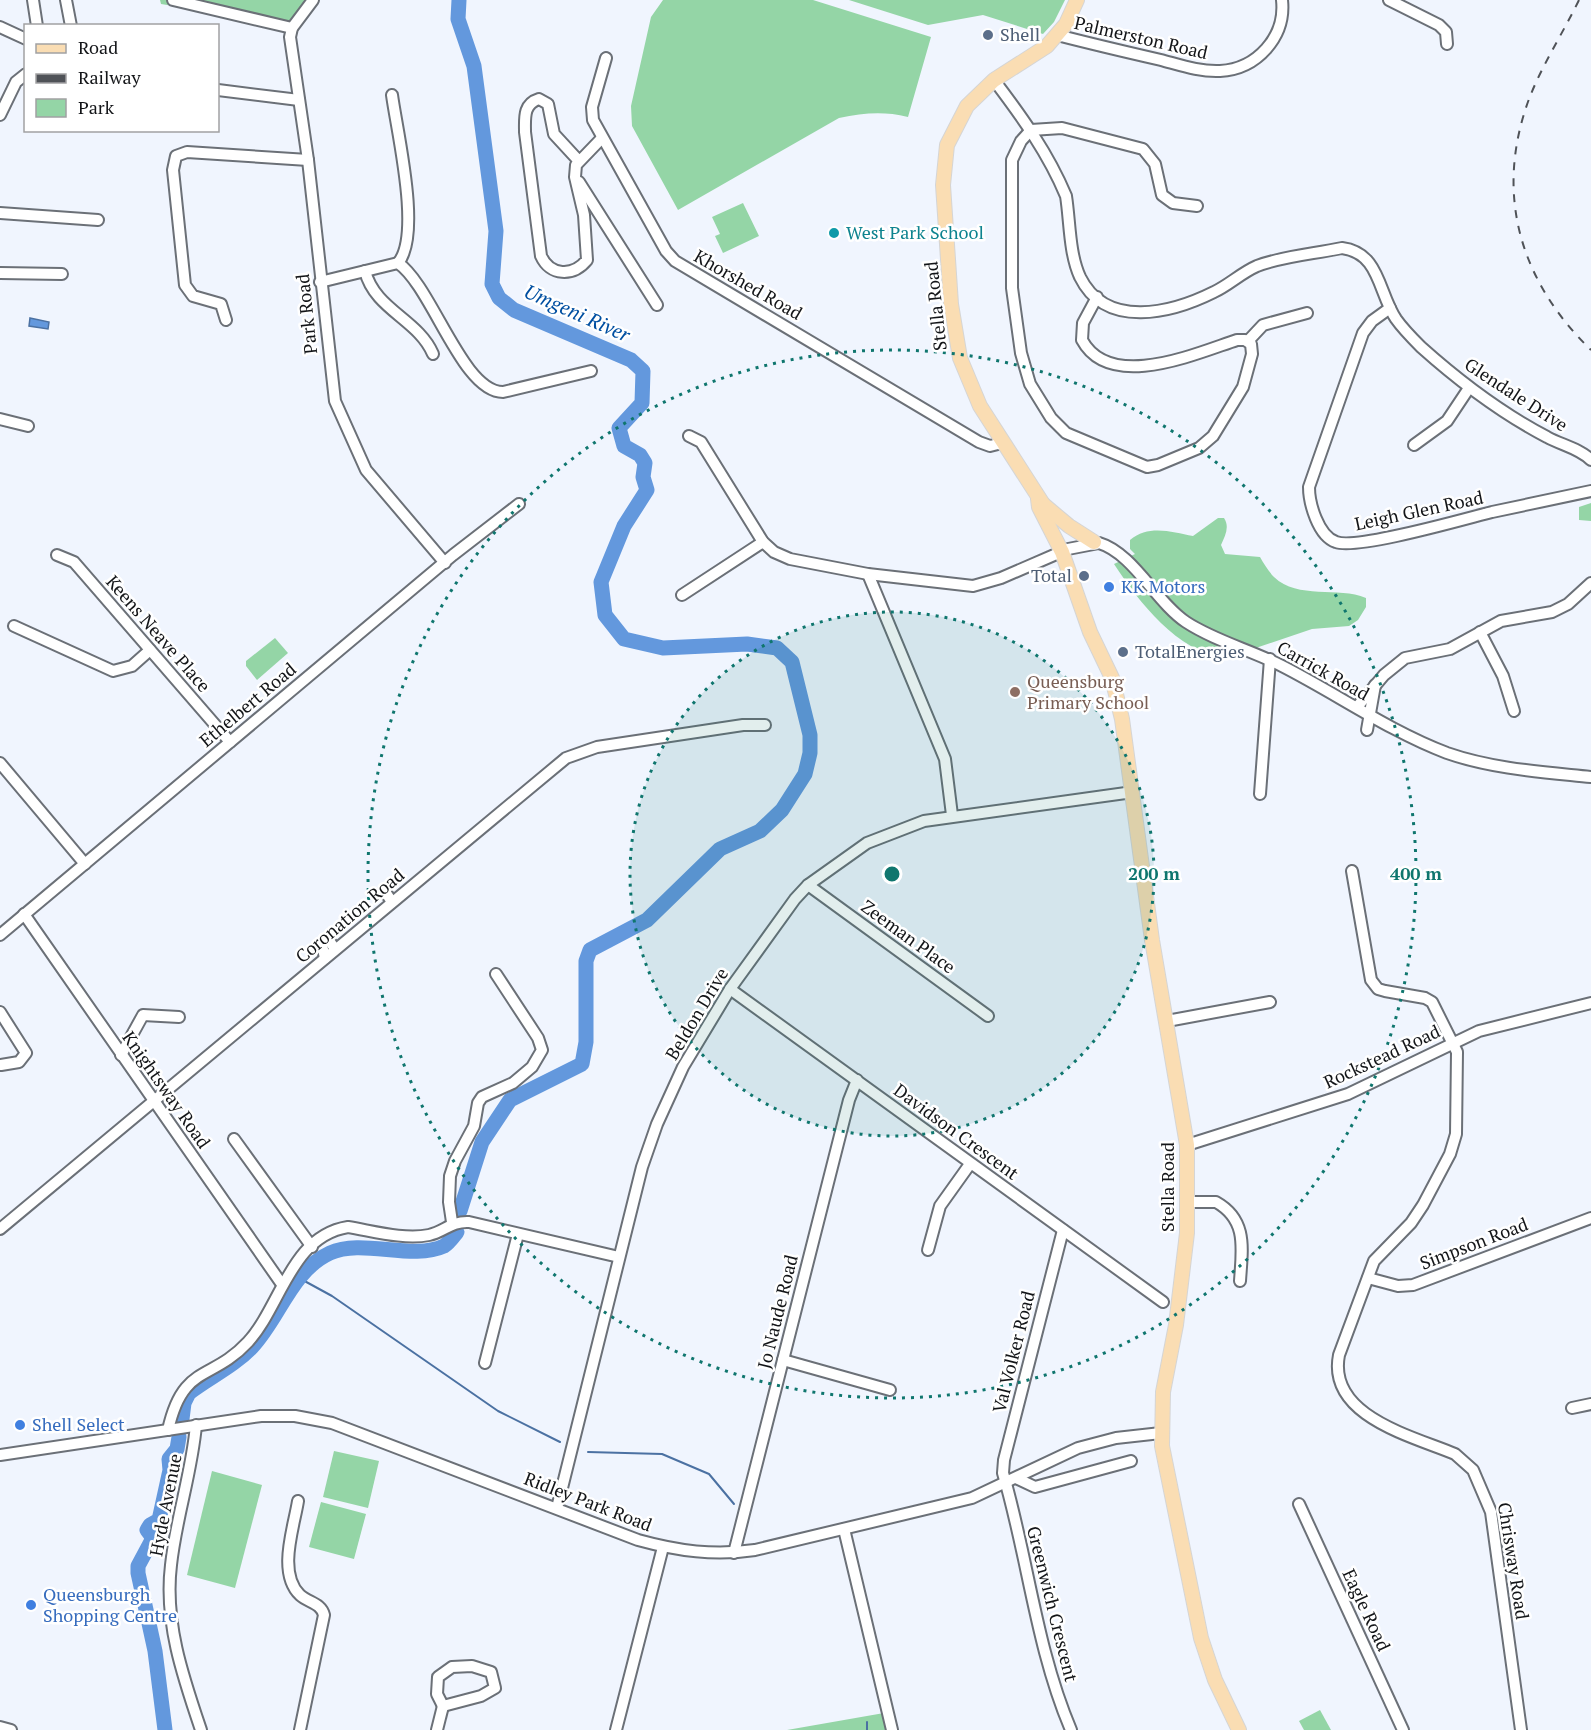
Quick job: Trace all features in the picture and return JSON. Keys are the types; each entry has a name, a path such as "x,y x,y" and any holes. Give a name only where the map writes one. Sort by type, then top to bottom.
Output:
{"main road":[{"name":"Stella Road","path":"1077,0 1066,24 1057,35 1038,53 994,80 967,106 947,145 943,185 951,304 960,358 972,390 1002,443 1041,502 1065,551 1095,630 1095,640 1119,700 1152,940 1187,1145 1188,1202 1184,1273 1163,1392 1161,1433 1170,1497 1201,1638 1213,1673 1239,1730"},
{"path":"1041,502 1069,526 1094,542"}],"street":[{"path":"33,0 37,24"},
{"path":"66,0 71,24"},
{"path":"173,0 292,28 313,0"},
{"name":"Palmerston Road","path":"1057,35 1194,68 1222,71 1254,60 1267,50 1281,22 1282,0"},
{"path":"1389,0 1439,26 1446,32 1447,44"},
{"path":"0,27 24,38"},
{"name":"Park Road","path":"292,28 291,48 308,160 332,385 343,422 366,470 445,563"},
{"name":"Khorshed Road","path":"606,57 592,107 593,120 666,251 675,261 979,442 990,446 1002,443"},
{"path":"0,115 16,82 24,76"},
{"name":"Glendale Drive","path":"994,80 1031,130 1066,196 1079,274 1097,297 1114,308 1143,313 1165,310 1214,292 1261,265 1342,248 1362,254 1369,261 1396,319 1420,346 1469,388 1547,437 1585,453 1591,460"},
{"path":"219,90 299,100"},
{"path":"320,282 399,263 407,249 409,210 392,95"},
{"path":"578,160 554,134 548,104 539,99 532,102 525,117 525,132 541,256 549,269 554,272 575,270 587,260 584,215 575,177 578,160 602,138"},
{"path":"1197,206 1173,203 1162,195 1155,164 1143,149 1062,128 1031,130 1021,141 1012,160 1012,288 1026,371 1035,393 1057,426 1072,436 1143,466 1158,465 1200,448 1213,436 1243,387 1252,354 1248,341"},
{"path":"226,320 221,304 193,296 184,285 172,170 176,156 187,152 308,160"},
{"path":"575,177 657,305"},
{"path":"0,213 98,220"},
{"path":"399,263 421,290 465,363 493,391 503,392 591,371"},
{"path":"365,271 372,291 425,339 433,354"},
{"path":"0,273 62,274"},
{"path":"1097,297 1081,331 1085,346 1102,359 1155,366 1237,340 1248,341"},
{"name":"Leigh Glen Road","path":"1390,308 1372,321 1363,333 1310,487 1312,506 1324,534 1331,540 1342,543 1403,535 1591,491"},
{"path":"1248,341 1263,325 1307,313"},
{"path":"1414,446 1447,421 1469,388"},
{"path":"0,419 28,426"},
{"path":"689,436 701,442 763,542 781,556 868,574 973,586 1094,542"},
{"name":"Ethelbert Road","path":"0,935 445,563 519,504"},
{"path":"682,595 763,542"},
{"name":"Carrick Road","path":"1094,542 1106,545 1125,560 1159,598 1187,622 1270,659 1425,744 1467,759 1518,770 1591,777"},
{"name":"Keens Neave Place","path":"57,555 74,562 230,742"},
{"path":"868,574 945,759 952,815"},
{"path":"1357,707 1375,685 1405,658 1450,649 1502,621 1552,612 1568,604 1590,587"},
{"path":"14,626 113,671 132,666 150,650"},
{"path":"1480,632 1503,676 1514,711"},
{"path":"1260,794 1270,659"},
{"path":"1366,730 1371,716 1375,685"},
{"name":"Coronation Road","path":"0,1229 392,902 520,788 566,758 597,747 743,725 765,725"},
{"path":"0,763 85,864"},
{"name":"Beldon Drive","path":"557,1508 642,1167 657,1124 683,1067 730,989 795,899 808,885 846,856 882,835 924,821 952,815 1133,792"},
{"name":"Chrisway Road","path":"1354,876 1371,980 1385,991 1425,998 1432,1002 1452,1042 1458,1059 1457,1122 1454,1143 1423,1205 1411,1222 1378,1255 1339,1355 1339,1377 1350,1400 1363,1414 1455,1454 1467,1464 1478,1479 1489,1504 1493,1525 1521,1730"},
{"name":"Zeeman Place","path":"808,885 988,1017"},
{"path":"384,890 392,902"},
{"name":"Knightsway Road","path":"24,914 153,1102 282,1283"},
{"path":"350,922 357,931"},
{"path":"325,958 325,942 335,950"},
{"path":"452,1222 449,1202 450,1176 454,1161 474,1126 478,1103 482,1098 513,1083 542,1050 538,1038 496,974"},
{"name":"Davidson Crescent","path":"730,989 1163,1302"},
{"path":"1167,1021 1270,1002"},
{"name":"Rockstead Road","path":"1187,1145 1348,1094 1452,1042 1500,1024 1591,1003"},
{"path":"0,1012 26,1053 19,1062 0,1065"},
{"path":"121,1055 143,1015 179,1017"},
{"name":"Jo Naude Road","path":"734,1553 849,1100 857,1080"},
{"path":"234,1139 312,1247"},
{"path":"928,1250 940,1206 970,1164"},
{"path":"1188,1202 1216,1202 1235,1217 1242,1237 1240,1281"},
{"name":"Simpson Road","path":"1368,1278 1398,1286 1413,1285 1591,1218"},
{"path":"168,1430 180,1393 191,1381 230,1358 248,1342 260,1326 282,1283 324,1235 336,1229 348,1227 418,1236 432,1234 452,1222 469,1222 619,1257"},
{"name":"Val Volker Road","path":"1011,1481 1003,1473 1004,1460 1063,1230"},
{"path":"485,1363 518,1234"},
{"path":"783,1360 891,1390"},
{"path":"1572,1408 1591,1404"},
{"name":"Ridley Park Road","path":"0,1455 261,1416 314,1419 663,1547 705,1554 734,1553 972,1498 1011,1481 1061,1454 1094,1443 1161,1433"},
{"name":"Hyde Avenue","path":"196,1425 171,1564 169,1590 172,1629 180,1667 201,1730"},
{"path":"1011,1481 1035,1486 1131,1461"},
{"name":"Greenwich Crescent","path":"1011,1481 1046,1657 1060,1704 1071,1730"},
{"path":"298,1501 288,1563 290,1576 298,1593 321,1607 324,1615 300,1730"},
{"name":"Eagle Road","path":"1299,1504 1403,1730"},
{"path":"844,1528 892,1730"},
{"path":"616,1730 663,1547"},
{"path":"437,1730 443,1706 436,1686 438,1677 447,1669 472,1666 491,1672 496,1683 490,1692 443,1706"},
{"path":"0,1727 11,1730"}],"green space":[{"path":"160,0 309,0 290,25 161,4"},
{"path":"663,0 813,0 931,37 908,117 874,113 839,118 678,210 632,126 631,106 651,17"},
{"path":"849,0 1065,0 1054,22 1043,34 983,15 928,25"},
{"path":"743,203 759,236 723,253 715,236 720,234 712,217"},
{"path":"1591,503 1591,521 1579,520 1579,507"},
{"path":"1218,518 1224,518 1227,525 1221,545 1225,554 1260,557 1274,577 1295,588 1366,598 1366,607 1358,620 1349,626 1312,629 1226,658 1208,654 1176,636 1135,594 1114,564 1135,554 1130,549 1130,540 1137,535 1161,530 1193,536"},
{"path":"275,638 288,653 257,680 246,666 246,661"},
{"path":"334,1451 379,1461 368,1508 323,1497"},
{"path":"212,1471 262,1485 235,1588 187,1575"},
{"path":"321,1502 366,1514 354,1559 309,1547"},
{"path":"1320,1710 1331,1730 1304,1730 1299,1721"},
{"path":"884,1713 888,1730 787,1730"}],"water":[{"path":"30,318 49,322 48,329 29,326"}],"waterway":[{"name":"Umgeni River","path":"459,0 458,19 474,66 496,231 492,284 499,298 514,310 631,360 643,371 642,403 619,428 624,446 640,455 645,463 643,477 647,490 624,526 601,582 605,615 624,639 663,648 747,644 777,648 792,662 810,735 810,753 805,774 782,810 760,831 720,849 647,920 590,950 586,961 586,1042 582,1064 510,1100 482,1142 460,1211"},
{"name":"Umgeni River","path":"182,1419 184,1403 189,1393 230,1366 252,1347 305,1271 317,1261 330,1253 343,1249 431,1250 446,1245 457,1232"},
{"path":"299,1278 332,1296 498,1411 560,1442"},
{"name":"Umgeni River","path":"165,1730 155,1651 138,1566 153,1538 147,1530 150,1525 159,1520 170,1470 169,1459 177,1449 179,1437"},
{"path":"588,1452 662,1454 709,1474 734,1504"},
{"path":"867,1722 867,1730"}],"railway":[{"path":"1579,0 1529,99 1519,134 1514,169 1515,202 1520,234 1531,265 1546,295 1591,350"}],"place":[{"name":"Shell","path":"988,35"},
{"name":"West Park School","path":"834,233"},
{"name":"Total","path":"1084,576"},
{"name":"KK Motors","path":"1109,587"},
{"name":"TotalEnergies","path":"1123,652"},
{"name":"Queensburg Primary School","path":"1015,692"},
{"name":"Shell Select","path":"20,1425"},
{"name":"Queensburgh Shopping Centre","path":"31,1605"}]}
